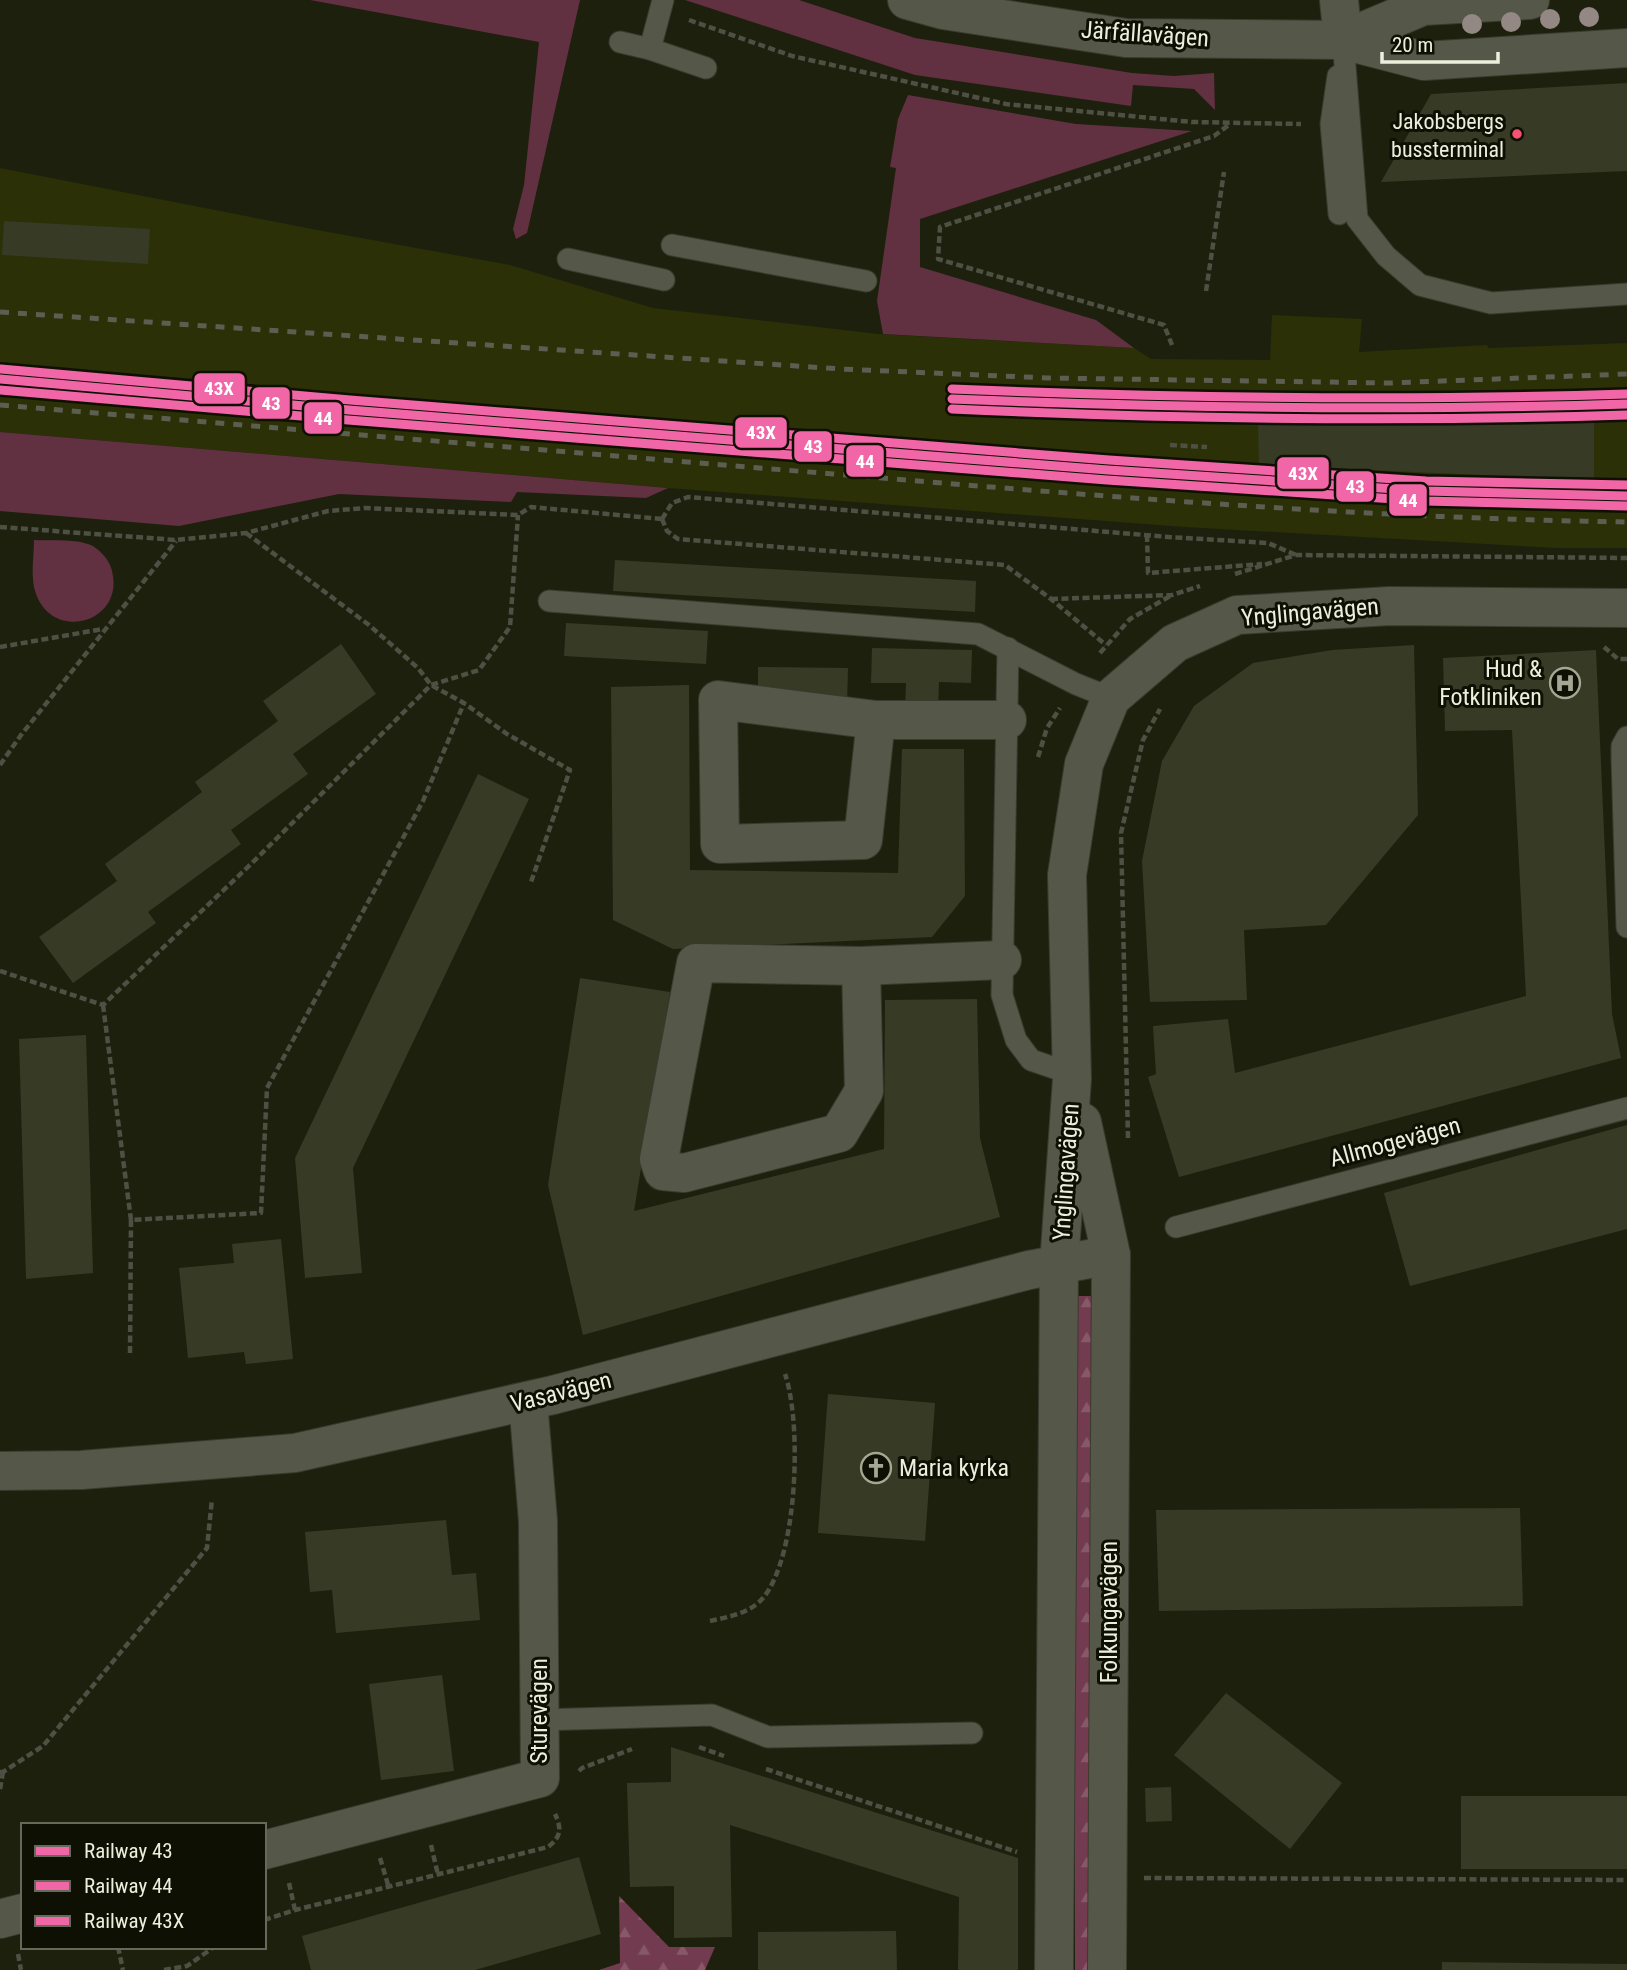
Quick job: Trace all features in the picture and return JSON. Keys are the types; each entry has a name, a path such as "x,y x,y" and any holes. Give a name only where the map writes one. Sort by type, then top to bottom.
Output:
{"street":[{"name":"Järfällavägen","path":"907,0 943,10 1126,38 1343,40 1424,61 1627,48"},
{"path":"1339,0 1343,40"},
{"name":"Järfällavägen","path":"1343,40 1423,6 1530,0"},
{"name":"Ynglingavägen","path":"1059,1265 1072,1076 1067,875 1084,765 1111,698 1175,643 1237,615 1390,606 1627,608"},
{"path":"876,720 863,840 720,844 718,700 876,720 1007,720"},
{"path":"861,965 864,1091 839,1133 684,1173 663,1171 659,1159 696,963 861,965 1003,960"},
{"name":"Ynglingavägen","path":"1072,1076 1111,1255"},
{"name":"Vasavägen","path":"0,1471 81,1470 295,1453 528,1401 1029,1270 1111,1255"},
{"name":"Folkungavägen","path":"1107,1970 1111,1255"},
{"path":"1054,1970 1059,1265"},
{"name":"Sturevägen","path":"275,1862 557,1778 539,1720 538,1521 528,1401"},
{"path":"0,1919 21,1914"}],"lane":[{"path":"650,48 662,5"},
{"path":"1339,214 1331,124 1343,40"},
{"path":"1343,40 1357,219 1386,256 1420,285 1491,303 1627,294"},
{"path":"620,42 650,48 706,68"},
{"path":"671,245 866,281"},
{"path":"568,259 664,280"},
{"path":"549,601 978,634 1076,684 1111,698"},
{"path":"1008,648 1002,995 1016,1040 1031,1060 1072,1076"},
{"path":"1627,737 1622,746 1627,927"},
{"name":"Allmogevägen","path":"1176,1227 1627,1108"},
{"path":"539,1720 712,1715 768,1737 972,1733"}],"path":[{"path":"662,5 792,56 1006,104 1192,122 1331,124"},
{"path":"1172,345 1164,325 938,259 940,227 1214,136 1231,123"},
{"path":"1206,291 1224,172"},
{"path":"1170,445 1207,447"},
{"path":"662,519 672,503 688,497 1268,543 1296,555"},
{"path":"0,527 176,540 246,533 328,511 365,508 518,515 531,508 662,519"},
{"path":"103,1005 251,864 431,685 479,670 510,627 518,515"},
{"path":"662,519 667,531 678,539 1006,565 1106,645"},
{"path":"246,533 369,625 418,668 431,685 464,703 507,734 570,769 530,885"},
{"path":"1147,535 1148,573 1270,563"},
{"path":"0,765 20,735 176,540"},
{"path":"0,647 104,629"},
{"path":"1600,645 1618,659 1627,659"},
{"path":"131,1220 261,1213 267,1088 423,801 464,703"},
{"path":"1128,1144 1121,833 1143,740 1160,708"},
{"path":"0,971 103,1005"},
{"path":"103,1005 131,1220 131,1353"},
{"path":"710,1621 741,1614 762,1599 776,1576 792,1512 795,1463 790,1389 781,1363"},
{"path":"0,1789 2,1772 43,1746 207,1548 213,1491"},
{"path":"266,1919 548,1847 560,1833 557,1778 642,1745"},
{"path":"692,1745 730,1758"},
{"path":"756,1766 1028,1856"},
{"path":"429,1837 438,1875"},
{"path":"377,1850 388,1888"},
{"path":"275,1862 295,1910"},
{"path":"1133,1878 1627,1880"},
{"path":"118,1949 123,1970"},
{"path":"164,1970 187,1966 211,1949"}],"shaded area":[{"path":"310,0 580,0 527,233 516,239 513,229 524,185 539,42"},
{"path":"685,0 799,0 915,38 1132,73 1174,76 1214,73 1215,110 1194,89 1133,85 1131,106 915,75"},
{"path":"908,95 1076,124 1192,131 920,219 920,267 1096,320 1134,348 883,334 877,301 896,168 890,167 898,119"},
{"path":"0,168 510,265 653,308 878,334 1134,348 1151,359 1270,360 1272,315 1362,319 1359,352 1487,345 1488,348 1627,343 1627,548 1557,548 1185,527 668,488 0,432"},
{"path":"0,432 668,488 646,498 517,492 511,502 339,494 179,526 0,511"},
{"path":"34,540 80,542 93,546 102,554 111,567 113,589 108,603 98,614 86,620 71,622 57,618 45,609 34,588"}],"green space":[{"path":"1075,1296 1096,1296 1096,1970 1075,1970"},
{"path":"619,1896 669,1947 715,1947 705,1970 599,1970 620,1963"}],"building":[{"name":"Jakobsbergs bussterminal","path":"1627,83 1627,171 1381,182 1431,94"},
{"path":"4,221 150,229 148,264 2,255"},
{"path":"1594,421 1594,480 1259,465 1258,424"},
{"path":"615,560 976,581 975,612 613,591"},
{"path":"566,623 708,631 706,664 564,656"},
{"path":"341,644 376,694 293,754 308,774 231,830 241,844 148,912 156,923 73,983 39,937 117,881 105,864 202,792 195,782 278,721 263,701"},
{"path":"1414,645 1418,815 1326,925 1244,930 1247,1000 1150,1002 1142,861 1162,761 1194,706 1253,663 1332,650"},
{"path":"872,648 972,650 971,683 939,682 938,711 905,710 906,683 871,683"},
{"path":"1596,650 1612,1014 1621,1058 1179,1177 1148,1077 1156,1074 1153,1026 1228,1019 1235,1073 1526,996 1512,730 1445,731 1443,658"},
{"path":"758,667 848,668 847,704 758,703"},
{"path":"689,685 690,870 898,873 902,749 964,749 965,896 932,937 673,949 613,920 611,687"},
{"path":"478,774 529,799 353,1168 362,1273 305,1278 295,1158"},
{"path":"580,978 670,992 634,1211 884,1149 885,1000 977,999 980,1138 1000,1217 583,1335 548,1185"},
{"path":"86,1035 93,1273 26,1279 19,1039"},
{"path":"1627,1125 1627,1229 1410,1286 1384,1193"},
{"path":"281,1239 293,1359 246,1364 244,1352 188,1358 179,1268 234,1263 232,1244"},
{"name":"Maria kyrka","path":"828,1394 935,1403 925,1541 818,1533"},
{"path":"1520,1508 1523,1606 1159,1611 1156,1510"},
{"path":"446,1520 452,1575 476,1573 480,1620 336,1633 332,1590 310,1592 305,1532"},
{"path":"442,1675 454,1771 381,1780 369,1684"},
{"path":"1226,1693 1342,1783 1290,1849 1174,1755"},
{"path":"671,1747 1018,1858 1018,1970 958,1970 959,1897 730,1825 732,1937 674,1938 674,1886 630,1887 627,1783 671,1782"},
{"path":"1171,1787 1172,1821 1146,1822 1145,1788"},
{"path":"1461,1796 1627,1796 1627,1869 1461,1869"},
{"path":"579,1857 601,1934 475,1970 311,1970 302,1936"},
{"path":"896,1931 897,1970 758,1970 758,1932"},
{"path":"1442,1962 1627,1964 1627,1970 1442,1970"}],"railway":[{"path":"0,312 841,369 1048,378 1390,383 1627,374"},
{"path":"0,405 1131,498 1428,516 1627,522"}],"rail line":[{"name":"43X","path":"1,369 350,400 1109,460 1426,481 1627,485"},
{"name":"43","path":"0,379 349,410 1108,470 1426,491 1627,496"},
{"name":"43X","path":"952,389 1289,398 1627,394"},
{"name":"44","path":"0,390 1107,480 1425,501 1627,506"},
{"name":"43","path":"952,399 1289,408 1627,404"},
{"name":"44","path":"952,409 1289,418 1627,415"}],"place":[{"name":"Jakobsbergs bussterminal","path":"1517,134"},
{"name":"Hud & Fotkliniken","path":"1565,683"},
{"name":"Maria kyrka","path":"876,1468"}]}
